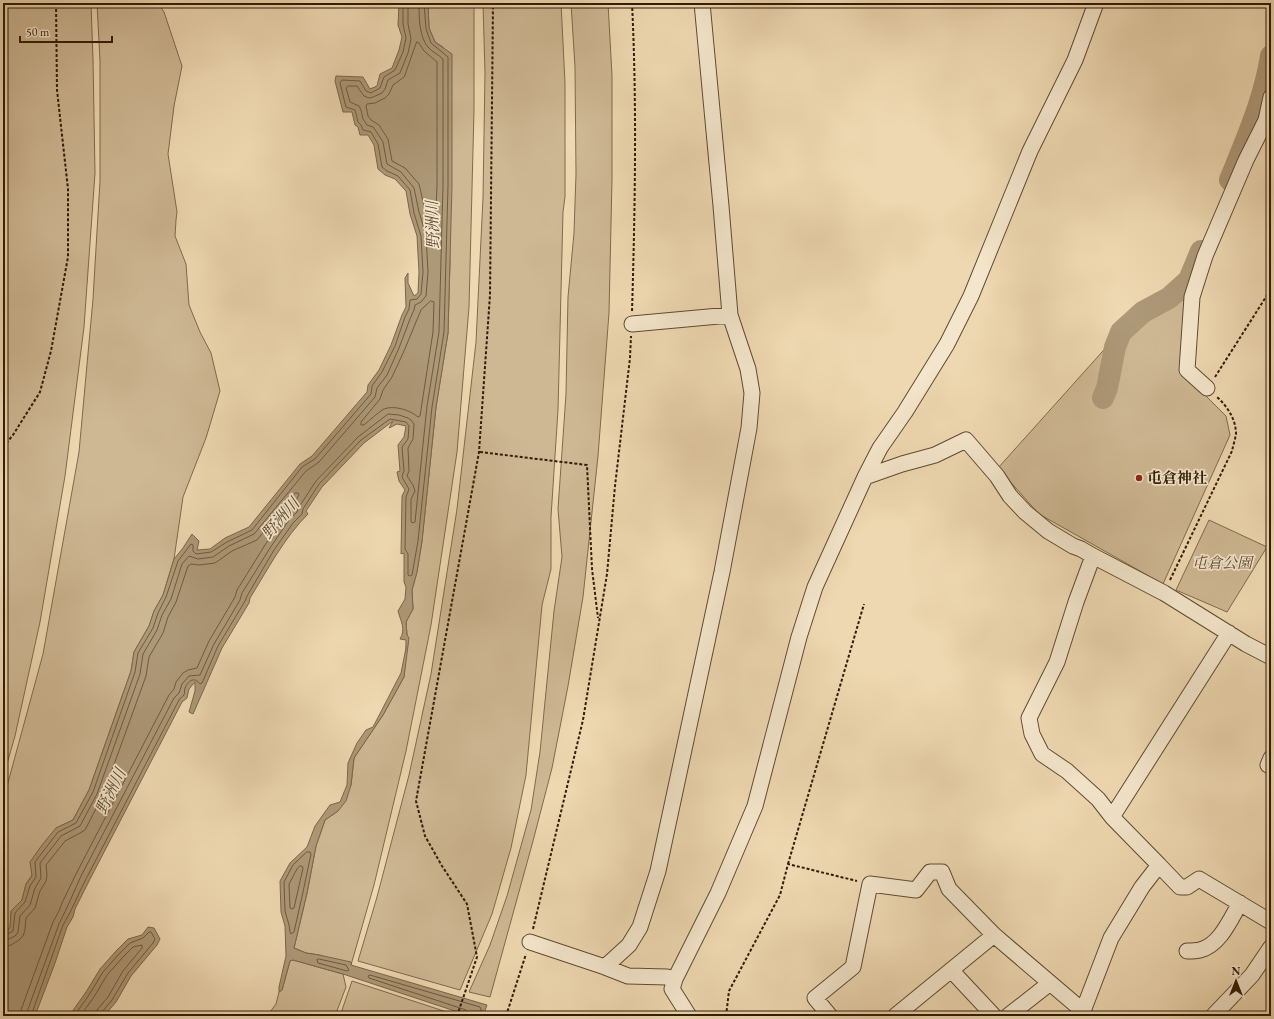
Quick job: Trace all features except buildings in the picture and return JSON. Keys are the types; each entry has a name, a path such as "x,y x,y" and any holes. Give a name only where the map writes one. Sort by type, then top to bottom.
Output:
{"street":[{"path":"604,967 629,945 640,927 658,871 722,572 749,428 752,393 748,369 730,315 722,206 702,3"},
{"path":"689,1016 672,989 675,979 718,893 755,806 799,637 815,586 880,448 905,412 947,344 971,296 1030,151 1075,60 1096,3"},
{"path":"1207,388 1187,370 1192,296 1206,256 1246,160 1266,120 1271,97"},
{"path":"632,324 730,315"},
{"path":"866,477 902,464 935,455 966,440 997,476 1010,496 1025,512 1048,531 1073,546 1164,593 1271,657"},
{"path":"1093,556 1076,602 1057,662 1029,718 1032,734 1042,754 1067,771 1098,799 1112,817 1180,887 1187,887 1199,879 1271,922"},
{"path":"1112,817 1229,633"},
{"path":"830,1016 815,998 852,967 870,884 916,890 930,872 942,872 949,889 994,935 1084,1014 1111,938 1142,887 1158,865"},
{"path":"1187,951 1199,951 1218,940 1240,904"},
{"path":"904,1013 951,970 994,935"},
{"path":"530,942 628,976 667,977 675,979"},
{"path":"1213,1016 1252,975 1271,947"},
{"path":"951,970 994,1016"},
{"path":"1008,1016 1050,983"}],"path":[{"path":"3,447 13,436 40,392 51,351 68,257 68,189 57,90 56,3"},
{"path":"457,1015 477,957 467,904 442,866 425,836 416,801 479,452 490,295 493,3"},
{"path":"506,1016 530,942 583,720 607,574 615,486 630,358 632,324 635,203 634,46 632,3"},
{"path":"1164,593 1232,451 1236,434 1231,414 1226,405 1207,388 1271,289"},
{"path":"479,452 587,465 592,569 599,621"},
{"path":"726,1016 728,991 780,895 864,604"},
{"path":"788,864 870,884"}],"green space":[{"path":"3,3 91,3 95,173 84,327 65,476 40,622 15,736 3,778"},
{"path":"97,3 158,3 164,12 182,66 174,106 168,154 177,212 175,236 186,264 189,305 200,332 211,353 220,391 206,438 183,497 174,559 163,595 154,611 149,626 134,652 131,671 89,790 73,820 56,828 26,884 22,900 11,911 10,928 3,939 3,801 43,654 79,452 93,299 100,181 100,61"},
{"path":"428,3 474,3 474,110 469,307 457,452 431,625 406,751 374,885 351,965 319,955 306,953 294,948 316,846 325,820 338,811 351,785 354,758 383,715 404,677 407,635 406,622 413,609 412,590 417,572 422,541 436,407 448,333 450,262 443,47 435,42 429,28"},
{"path":"483,3 561,3 565,83 565,197 563,212 558,410 551,517 551,569 542,605 526,775 511,848 492,914 460,990 358,961 377,897 409,775 431,674 457,509 476,342 483,198 485,73"},
{"path":"571,3 608,3 612,76 612,179 609,313 598,456 583,597 552,768 490,997 469,992 490,945 507,896 531,810 540,752 554,611 562,557 558,509 566,394 568,297 574,233 576,174 575,67"},
{"path":"1154,294 1191,302 1183,373 1226,416 1230,435 1163,584 1039,514 998,468"},
{"name":"屯倉公園","path":"1209,520 1267,547 1227,612 1176,590"},
{"path":"293,960 343,974 346,987 335,1016 267,1016 276,1004 279,992 282,990 290,961"},
{"path":"352,981 453,1014 453,1016 340,1016"}],"water":[{"name":"野洲川","path":"399,3 428,3 429,28 435,42 452,54 452,186 448,333 436,407 422,541 417,572 412,590 413,609 406,622 407,635 409,638 404,677 383,715 354,758 351,785 346,801 338,811 325,820 316,846 294,948 306,953 351,962 351,965 487,1005 483,1016 470,1016 343,974 293,960 290,961 282,990 279,992 286,956 285,926 281,912 280,881 290,863 307,847 315,826 330,805 340,802 347,785 348,763 357,743 366,730 373,727 401,673 406,648 406,640 400,639 403,629 398,611 405,599 406,587 404,582 404,553 401,554 402,496 405,490 399,481 397,472 400,471 398,445 404,437 406,426 397,424 389,428 393,421 364,443 322,487 306,511 308,514 284,543 250,598 249,603 222,648 193,714 189,712 195,691 195,682 189,689 187,698 182,702 75,909 35,1016 3,1016 3,939 4,932 10,928 11,911 22,900 26,884 32,876 30,862 56,828 73,820 89,790 131,671 134,652 149,626 154,611 163,595 174,559 192,534 199,541 197,550 210,549 225,538 249,527 300,464 312,456 367,392 368,385 379,370 391,345 406,307 405,278 408,273 408,283 414,296 418,293 419,272 417,236 410,214 406,191 395,179 385,175 378,169 374,145 368,135 360,135 358,127 355,125 352,112 343,112 335,81 336,76 363,77 370,89 377,86 380,74 392,68 402,37 398,25"},
{"path":"148,927 154,928 160,939 157,945 131,976 116,1002 104,1016 69,1016 100,969 128,939 142,935"}],"waterway":[{"path":"1230,180 1249,134 1264,88 1271,56"},
{"path":"1103,398 1107,388 1115,347 1121,332 1143,312 1169,298 1189,280 1201,251"}],"place":[{"name":"屯倉神社","path":"1139,478"}]}
